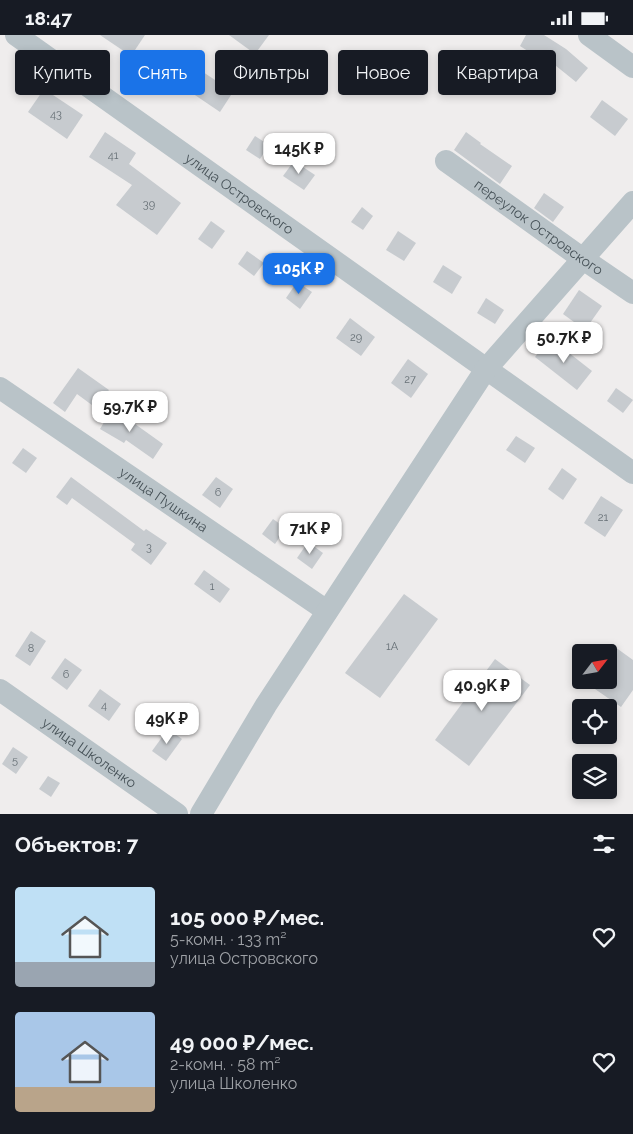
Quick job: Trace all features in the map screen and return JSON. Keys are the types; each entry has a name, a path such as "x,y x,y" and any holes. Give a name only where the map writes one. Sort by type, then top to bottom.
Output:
{"street":[{"name":"улица Островского","path":"16,35 633,473"},
{"path":"589,35 633,67"},
{"name":"переулок Островского","path":"446,161 633,293"},
{"path":"201,814 266,705 486,369 633,202"},
{"name":"улица Пушкина","path":"0,388 327,611"},
{"name":"улица Школенко","path":"0,690 177,814"}],"building":[{"path":"100,35 145,35 135,50 122,50"},
{"path":"229,35 269,35 258,50 250,50"},
{"path":"526,35 544,35 566,49 588,68 576,82 556,66 556,50 526,50 520,46"},
{"path":"205,73 215,80 215,95 231,95 220,112 195,95 205,95"},
{"path":"40,95 53,95 83,115 67,139 28,112"},
{"path":"602,100 628,119 615,136 590,117"},
{"path":"105,132 136,153 129,164 181,203 157,235 116,205 132,185 89,157"},
{"path":"466,132 512,166 500,184 454,150"},
{"path":"255,136 269,145 260,159 246,150"},
{"path":"294,161 315,175 304,190 283,176"},
{"path":"544,193 564,207 553,222 534,208"},
{"path":"362,207 373,216 363,230 351,222"},
{"path":"211,221 225,231 212,249 198,239"},
{"path":"398,231 416,243 404,261 386,250"},
{"path":"247,251 264,263 254,276 238,264"},
{"path":"443,265 462,277 452,294 433,282"},
{"path":"297,282 312,292 300,309 286,298"},
{"path":"579,290 602,306 585,330 563,314"},
{"path":"486,298 504,310 495,324 477,313"},
{"path":"350,318 375,337 361,356 336,338"},
{"path":"550,338 592,371 577,390 535,357"},
{"path":"408,359 428,374 411,398 391,383"},
{"path":"78,368 109,390 96,408 77,394 65,412 53,403"},
{"path":"616,388 633,400 623,413 607,401"},
{"path":"113,407 137,421 135,424 163,444 153,459 126,440 124,443 100,429"},
{"path":"516,436 535,448 525,463 506,450"},
{"path":"23,448 37,458 26,473 12,463"},
{"path":"562,468 577,479 563,500 548,489"},
{"path":"71,477 144,531 146,529 167,543 151,565 131,550 135,544 72,498 67,505 56,497"},
{"path":"216,477 233,489 220,508 202,495"},
{"path":"601,496 623,510 605,537 584,523"},
{"path":"273,519 286,528 275,544 262,534"},
{"path":"308,542 323,553 312,569 297,558"},
{"path":"204,570 230,589 220,603 194,584"},
{"path":"404,594 438,619 380,698 345,673"},
{"path":"31,631 46,641 30,666 15,656"},
{"path":"618,649 633,660 633,690 621,707 617,704 617,699 609,699 595,689 618,689"},
{"path":"65,658 82,670 67,690 51,678"},
{"path":"495,659 530,685 469,766 435,740"},
{"path":"100,689 121,704 109,721 88,706"},
{"path":"168,729 182,739 166,761 152,751"},
{"path":"13,747 28,757 16,774 2,764"},
{"path":"48,776 60,783 51,797 39,789"}]}
